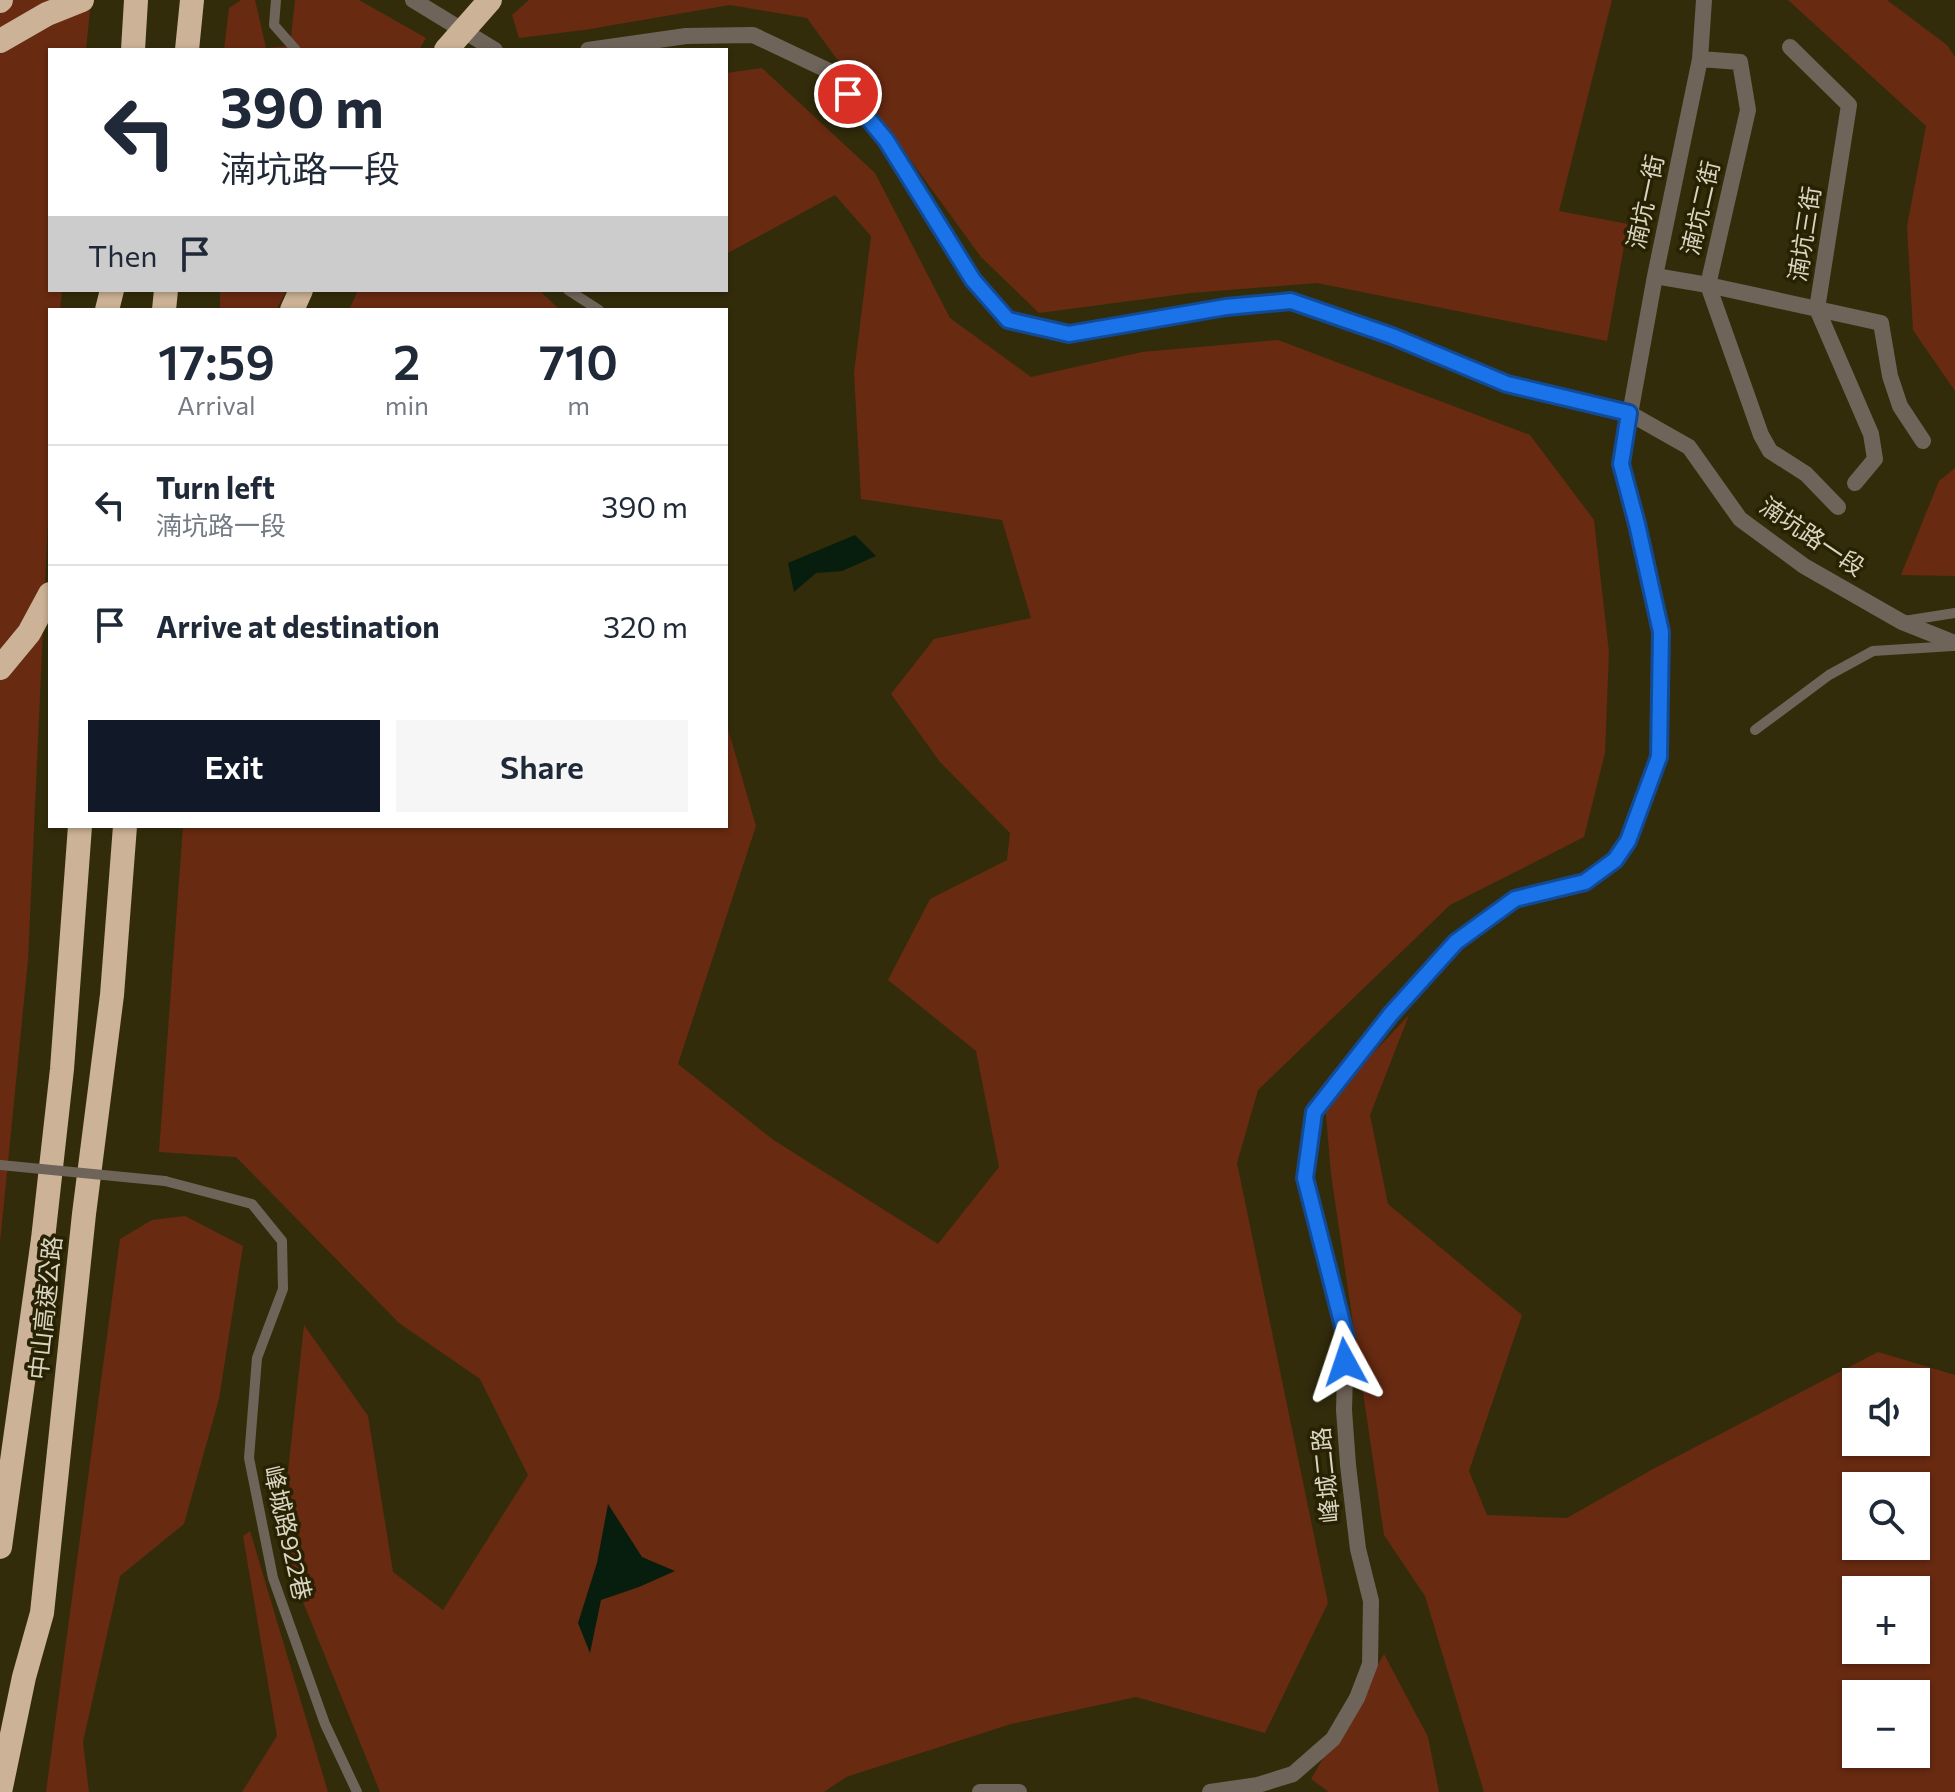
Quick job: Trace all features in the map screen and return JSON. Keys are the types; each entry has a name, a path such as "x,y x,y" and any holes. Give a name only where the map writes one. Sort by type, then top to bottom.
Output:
{"highway":[{"path":"0,41 47,14 82,0"},
{"path":"133,48 136,0"},
{"path":"187,48 192,0"},
{"path":"448,48 490,0"},
{"path":"0,668 29,633 48,598"},
{"name":"中山高速公路","path":"0,1547 43,1239 63,1054 80,828"},
{"name":"中山高速公路","path":"0,1792 24,1677 42,1613 84,1214 112,995 125,828"},
{"path":"112,995 142,828"}],"street":[{"path":"413,0 492,48"},
{"name":"湳坑一街","path":"1629,413 1700,59 1704,0"},
{"name":"湳坑路一段","path":"602,48 686,36 753,35 829,71 886,140 973,280 1008,320 1069,334 1226,307 1291,301 1392,336 1507,384 1629,413 1689,447 1740,519 1804,566 1902,622 1955,644"},
{"name":"湳坑三街","path":"1790,47 1849,105 1817,309 1871,434 1875,459 1855,483"},
{"name":"湳坑二街","path":"1700,59 1740,62 1748,110 1708,285 1761,435 1770,451 1806,474 1838,507"},
{"path":"1655,276 1881,323 1890,376 1900,406 1923,441"},
{"name":"峰城二路","path":"1210,1792 1258,1785 1293,1774 1333,1739 1357,1698 1370,1664 1371,1601 1358,1549 1348,1465 1344,1410 1346,1338 1305,1178 1314,1112 1391,1014 1456,942 1515,899 1585,882 1615,860 1628,841 1659,757 1661,632 1621,464 1629,413"},
{"path":"980,1792 1019,1792"}],"lane":[{"path":"276,0 274,25 294,48"},
{"path":"571,292 596,308"},
{"path":"1902,622 1955,613"},
{"path":"1755,730 1829,675 1873,651 1955,644"},
{"name":"峰城路922巷","path":"0,1165 165,1181 252,1204 282,1241 283,1289 257,1358 249,1458 273,1578 325,1724 357,1792"}],"shaded area":[{"path":"0,0 91,0 86,48 48,48 48,292 62,292 60,308 48,308 48,520 28,960 0,1243"},
{"path":"241,0 255,0 266,48 224,48 229,8"},
{"path":"295,0 359,0 426,38 420,48 266,48 290,46"},
{"path":"529,0 1612,0 1559,211 1628,224 1607,341 1317,283 1191,293 1039,313 981,257 807,18 730,5 519,38 512,15"},
{"path":"1788,0 1887,0 1947,45 1955,57 1955,391 1913,330 1907,226 1926,126"},
{"path":"762,68 875,173 950,318 1031,377 1142,352 1278,340 1530,435 1594,520 1609,652 1605,753 1584,837 1450,905 1258,1090 1237,1163 1328,1603 1265,1733 1136,1697 1011,1724 846,1777 824,1792 380,1792 280,1545 304,1325 368,1416 393,1572 443,1610 528,1475 480,1379 399,1323 236,1157 159,1152 183,828 728,828 728,729 756,826 678,1064 772,1139 938,1244 999,1167 976,1051 888,980 930,899 1007,860 1010,833 940,762 891,694 934,639 1031,618 1002,520 861,499 854,373 871,236 835,195 728,253 728,73"},
{"path":"220,292 286,292 277,308 220,308"},
{"path":"357,292 541,292 558,308 350,308"},
{"path":"1955,468 1955,576 1901,575 1939,481"},
{"path":"855,535 876,556 842,571 816,573 794,592 788,563"},
{"path":"1409,1015 1370,1115 1388,1204 1522,1315 1469,1471 1487,1515 1567,1518 1653,1469 1842,1371 1842,1456 1930,1456 1930,1368 1847,1368 1878,1352 1955,1375 1955,1792 1484,1792 1425,1596 1384,1535 1331,1174 1325,1104"},
{"path":"185,1216 243,1246 219,1399 184,1524 120,1576 83,1742 89,1792 46,1792 120,1239 152,1220"},
{"path":"608,1504 642,1557 675,1571 601,1600 590,1653 578,1623 597,1563"},
{"path":"250,1531 328,1792 242,1792 277,1736 243,1536"},
{"path":"1384,1654 1428,1737 1439,1792 1329,1792 1311,1779"}],"route":[{"path":"848,94 886,140 973,280 1008,320 1069,334 1226,307 1291,301 1392,336 1507,384 1629,413 1621,464 1661,632 1659,757 1628,841 1615,860 1585,882 1515,899 1456,942 1391,1014 1314,1112 1305,1178 1346,1338 1345,1362"}]}
